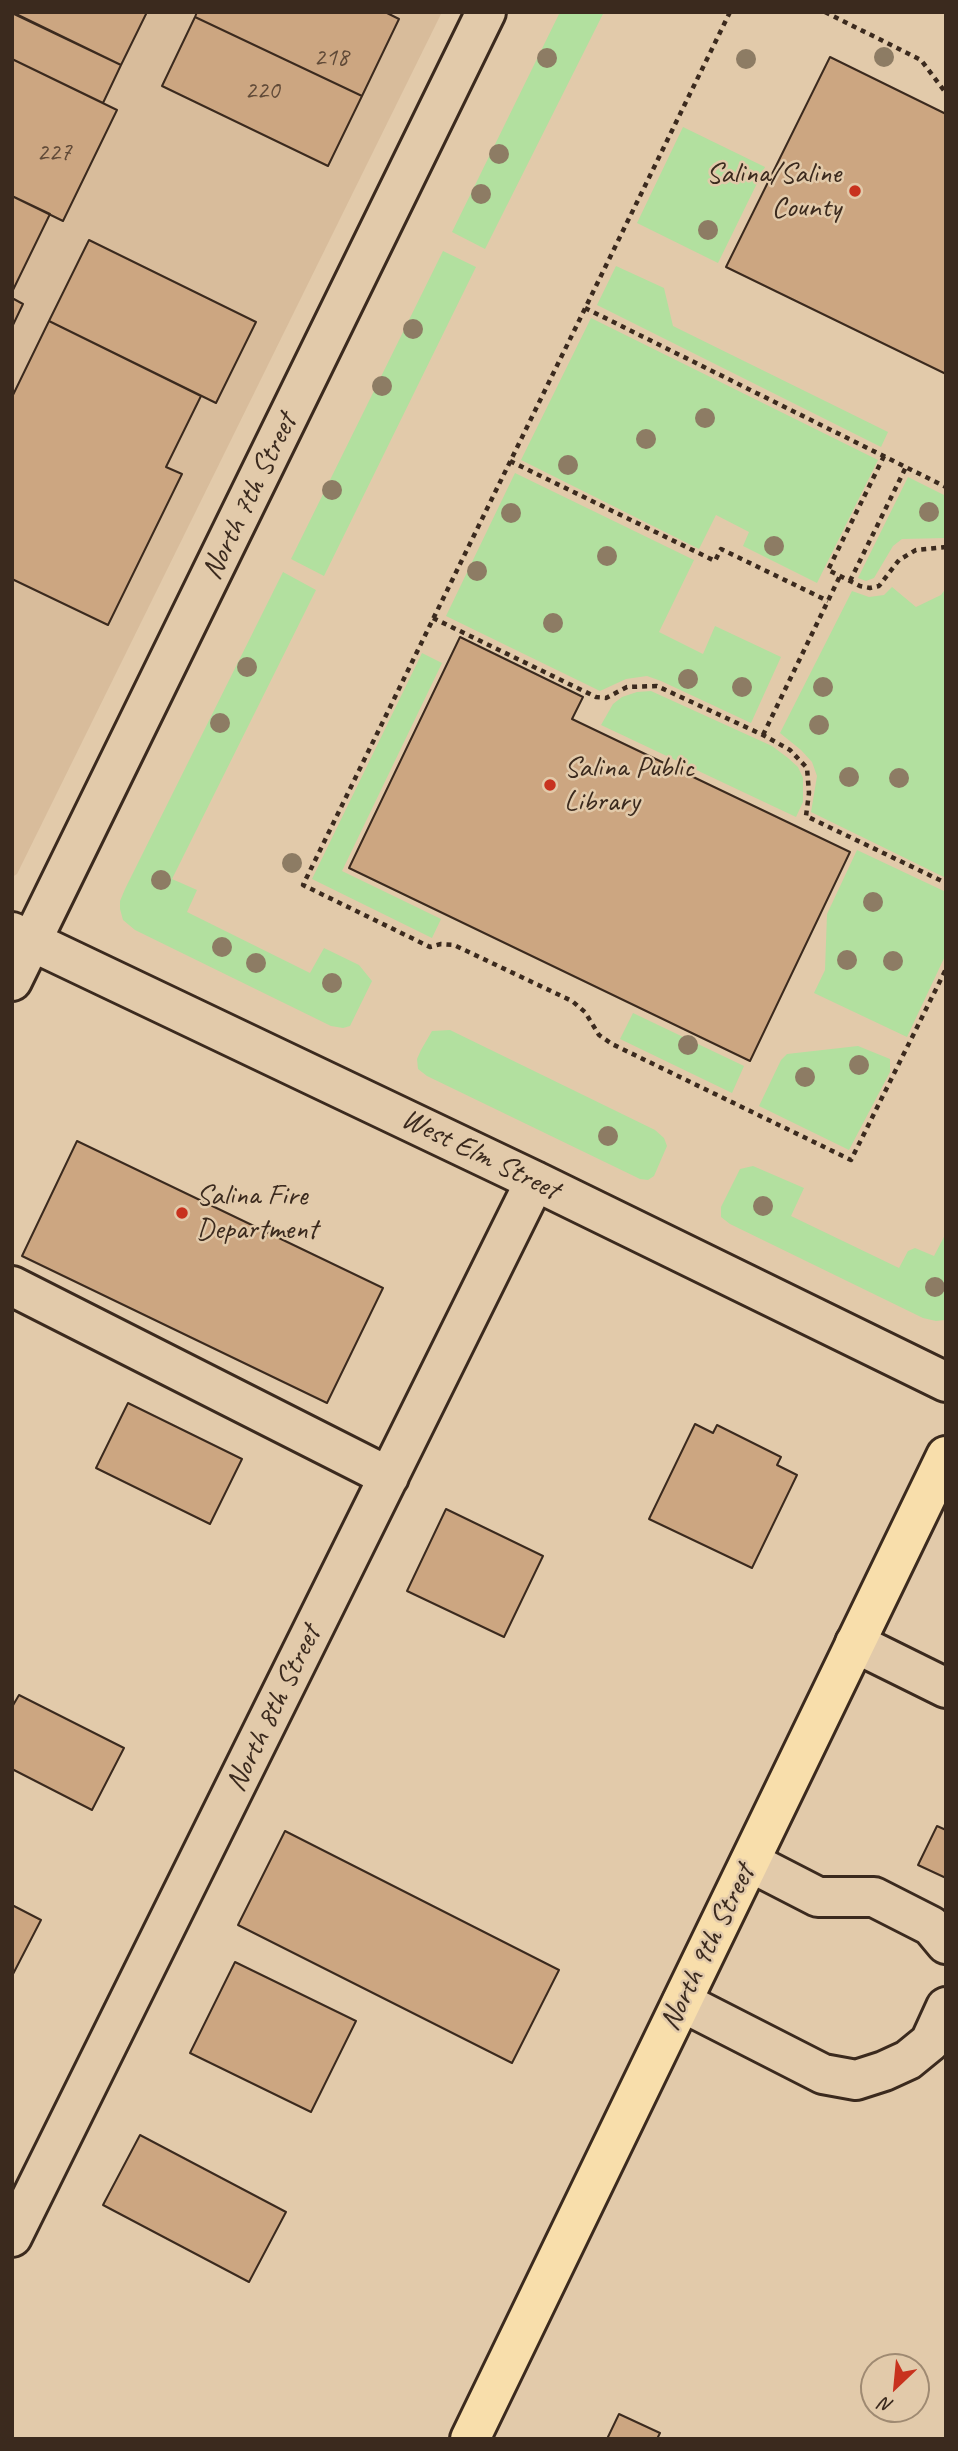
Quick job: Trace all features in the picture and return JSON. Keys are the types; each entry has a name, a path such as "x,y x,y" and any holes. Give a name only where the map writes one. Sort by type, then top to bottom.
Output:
{"main road":[{"name":"North 9th Street","path":"470,2439 946,1456"}],"street":[{"name":"North 7th Street","path":"12,981 22,937 486,12"},
{"name":"West Elm Street","path":"22,937 535,1181 946,1382"},
{"name":"North 8th Street","path":"12,2238 535,1181"},
{"path":"12,1286 389,1477"},
{"path":"855,1643 946,1688"},
{"path":"750,1861 818,1897 874,1897 931,1926 946,1944"},
{"path":"682,2002 823,2074 856,2080 908,2060 930,2042 946,2007"}],"path":[{"path":"730,12 303,885 430,947 454,945 572,1001 585,1012 599,1035 612,1044 851,1160 946,969"},
{"path":"825,12 921,60 946,93"},
{"path":"585,308 946,486"},
{"path":"884,456 828,570 870,588 879,586 899,560 916,550 946,547"},
{"path":"510,461 715,561 721,549 828,601"},
{"path":"850,581 906,467"},
{"path":"763,735 840,576"},
{"path":"433,618 596,697 606,698 627,687 657,686 763,735 790,750 807,768 809,793 806,816 946,883"}],"shaded area":[{"path":"12,12 442,12 17,874 12,877"}],"green space":[{"path":"560,12 604,12 485,249 452,232"},
{"path":"683,127 765,167 718,263 637,223"},
{"path":"443,251 476,267 324,576 291,559"},
{"path":"616,266 664,288 673,326 888,432 881,447 597,305"},
{"path":"591,318 878,460 817,583 743,546 749,532 716,515 699,549 521,460"},
{"path":"515,473 694,560 659,632 703,654 715,626 781,657 751,723 647,676 626,679 600,691 446,616"},
{"path":"908,477 946,496 946,538 902,539 893,546 874,578 866,581 858,578"},
{"path":"283,572 316,590 172,879 197,890 187,912 310,973 324,948 359,965 372,981 350,1026 343,1028 331,1026 135,930 123,920 120,909 125,889"},
{"path":"892,587 916,607 941,595 946,588 946,878 811,812 817,776 812,762 780,733 852,591 869,597 884,595"},
{"path":"422,653 442,663 342,871 441,919 432,938 312,879"},
{"path":"651,691 772,746 788,758 798,767 803,778 803,802 796,817 601,725 613,704 622,697"},
{"path":"857,850 946,892 946,954 907,1037 814,993 825,970 827,914"},
{"path":"633,1013 744,1066 732,1093 620,1039"},
{"path":"450,1030 655,1130 664,1138 667,1146 654,1176 648,1180 640,1179 427,1076 418,1069 417,1059 421,1050 432,1031"},
{"path":"858,1046 890,1059 890,1072 849,1150 759,1106 781,1060 787,1054"},
{"path":"753,1166 804,1188 791,1216 899,1268 908,1251 915,1248 934,1256 946,1233 945,1320 923,1318 730,1224 721,1217 721,1207 740,1169"}],"building":[{"path":"12,12 147,12 121,65"},
{"path":"197,12 385,12 399,19 362,96 195,17"},
{"path":"12,13 121,65 103,103 12,59"},
{"path":"195,17 362,96 328,166 162,86"},
{"name":"Salina/Saline County","path":"830,57 946,114 946,374 726,267"},
{"path":"12,59 117,110 63,221 12,196"},
{"path":"12,196 50,214 12,292"},
{"path":"89,240 256,322 216,403 49,321"},
{"path":"12,298 23,304 12,327"},
{"path":"49,321 201,396 166,467 182,474 108,625 12,579 12,397"},
{"name":"Salina Public Library","path":"460,637 583,697 572,719 850,852 750,1061 349,868"},
{"path":"77,1141 383,1288 327,1403 22,1256"},
{"path":"128,1403 242,1459 210,1524 96,1468"},
{"path":"695,1424 713,1433 717,1425 781,1457 777,1465 797,1475 752,1568 649,1519"},
{"path":"446,1509 543,1556 504,1637 407,1591"},
{"path":"19,1695 124,1748 92,1810 12,1769 12,1707"},
{"path":"937,1826 946,1830 946,1878 918,1865"},
{"path":"285,1831 559,1970 512,2063 238,1925"},
{"path":"12,1905 41,1920 12,1976"},
{"path":"235,1962 356,2021 311,2112 190,2053"},
{"path":"140,2135 286,2212 249,2282 103,2205"},
{"path":"619,2414 660,2433 657,2439 607,2439"}],"place":[{"name":"Salina/Saline County","path":"855,191"},
{"name":"Salina Public Library","path":"550,785"},
{"name":"Salina Fire Department","path":"182,1213"}]}
